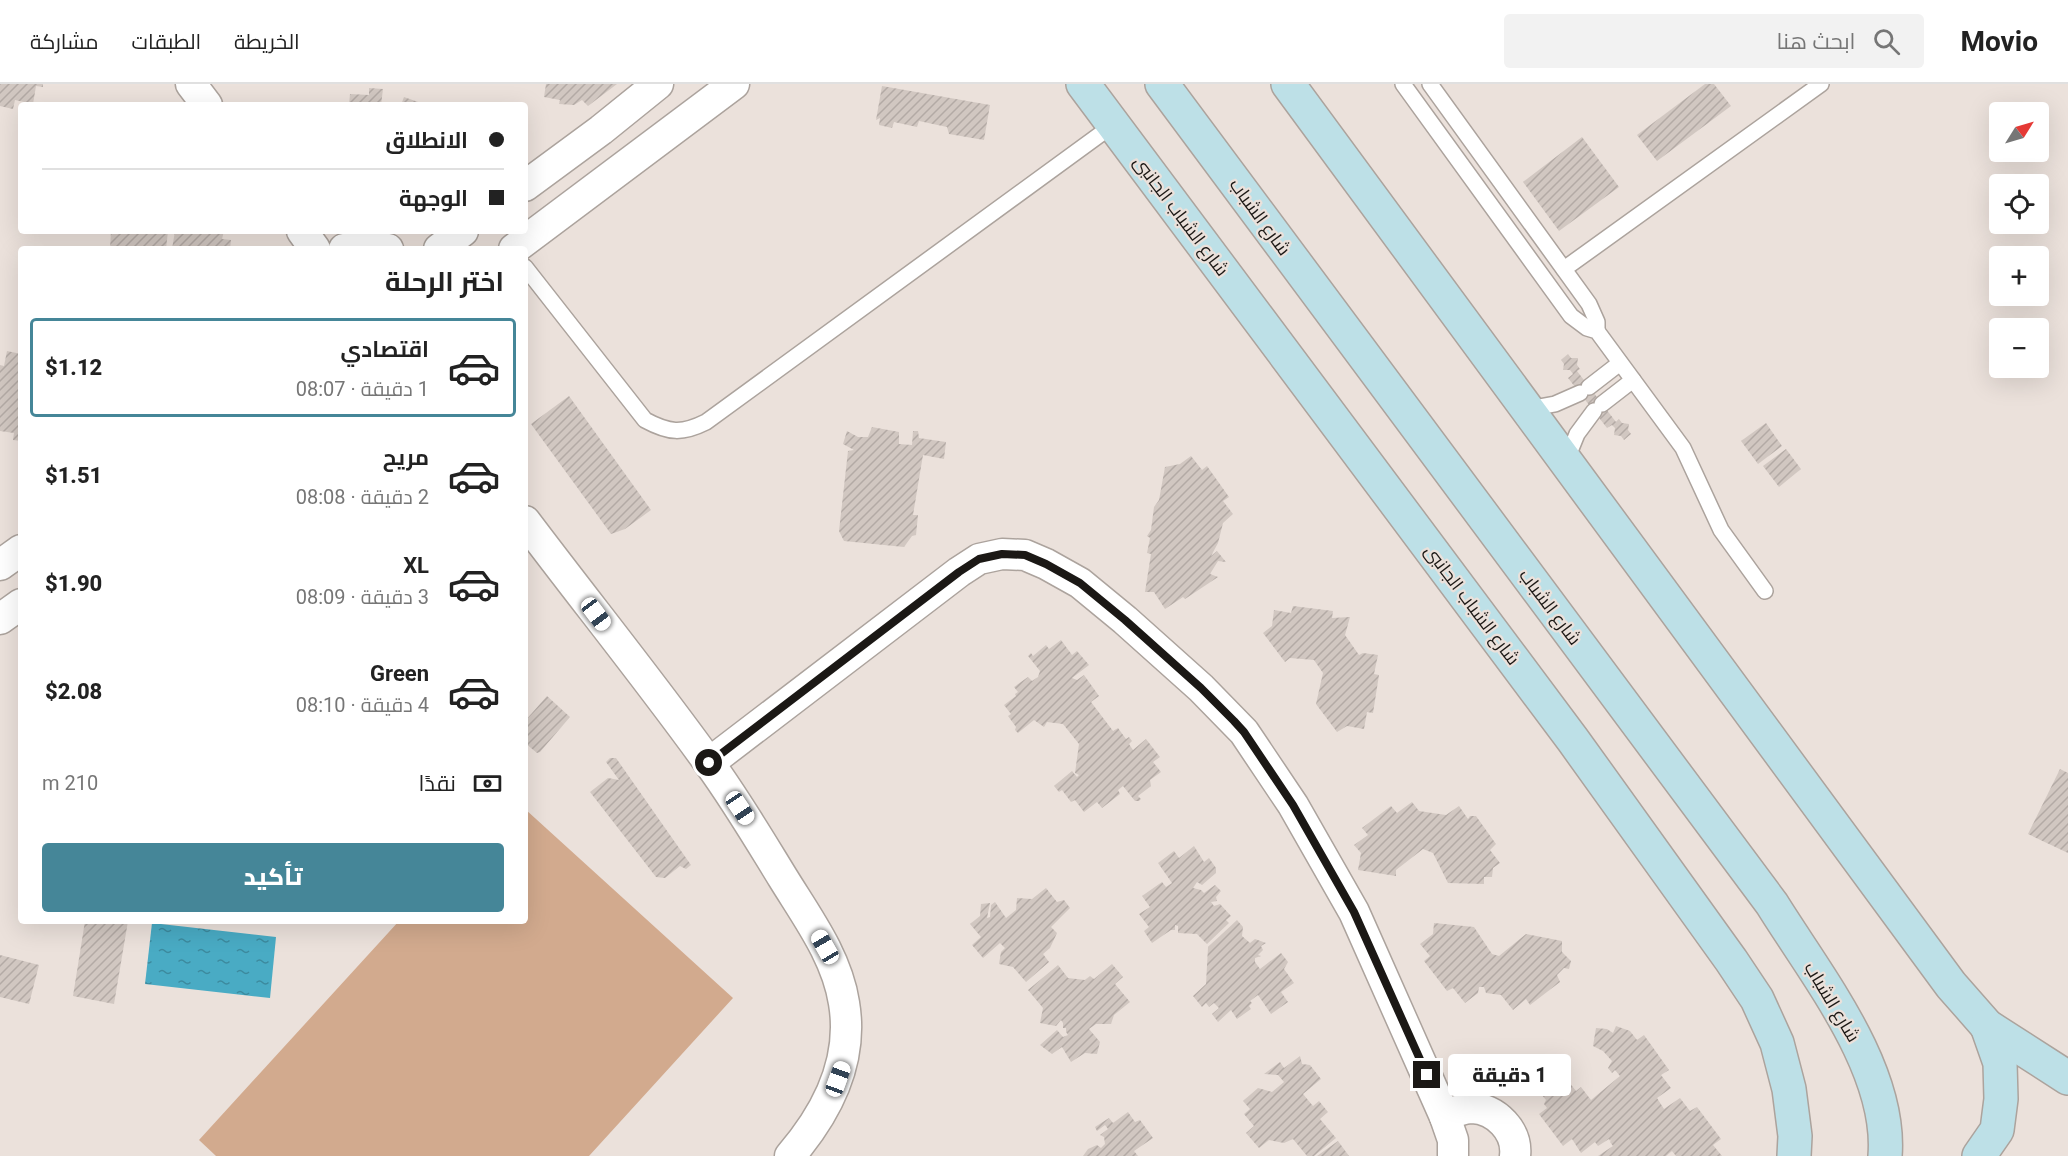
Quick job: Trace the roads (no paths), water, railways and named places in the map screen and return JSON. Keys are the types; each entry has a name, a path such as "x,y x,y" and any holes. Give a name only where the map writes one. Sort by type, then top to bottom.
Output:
{"main road":[{"name":"شارع الشباب الجانبى","path":"1083,84 1573,740 1757,999 1777,1043 1790,1089 1795,1136 1794,1156"},
{"name":"شارع الشباب","path":"1162,84 1772,904 1844,1018 1864,1058 1881,1103 1891,1153"},
{"path":"1288,84 1951,985 1987,1026 2068,1078"},
{"path":"1979,1156 1997,1130 2001,1099 2000,1063 1987,1026"}],"street":[{"path":"191,84 205,102"},
{"path":"528,184 658,84"},
{"path":"518,246 734,84"},
{"path":"443,246 459,234"},
{"path":"528,525 709,763 750,824 825,947 838,976 845,1005 846,1045 842,1067 833,1092 818,1118 790,1156"},
{"path":"0,565 18,552"},
{"path":"709,763 979,559 1013,554 1025,555 1046,564 1080,583 1125,620 1201,688 1244,732 1293,805 1354,912 1445,1117 1453,1140 1453,1156"},
{"path":"0,619 18,606"},
{"path":"1445,1117 1457,1110 1470,1108 1484,1110 1496,1116 1513,1138 1515,1156"}],"lane":[{"path":"1402,84 1571,316 1587,328 1597,331"},
{"path":"1430,84 1594,312 1597,331 1683,448 1721,530 1765,591"},
{"path":"1564,269 1821,84"},
{"path":"528,271 645,420 660,428 675,432 692,429 716,415 1113,125"},
{"path":"1528,409 1555,404 1584,390 1620,363"},
{"path":"1566,461 1577,434 1598,407 1633,380"}],"water":[{"path":"152,924 276,937 270,998 145,984"}]}
